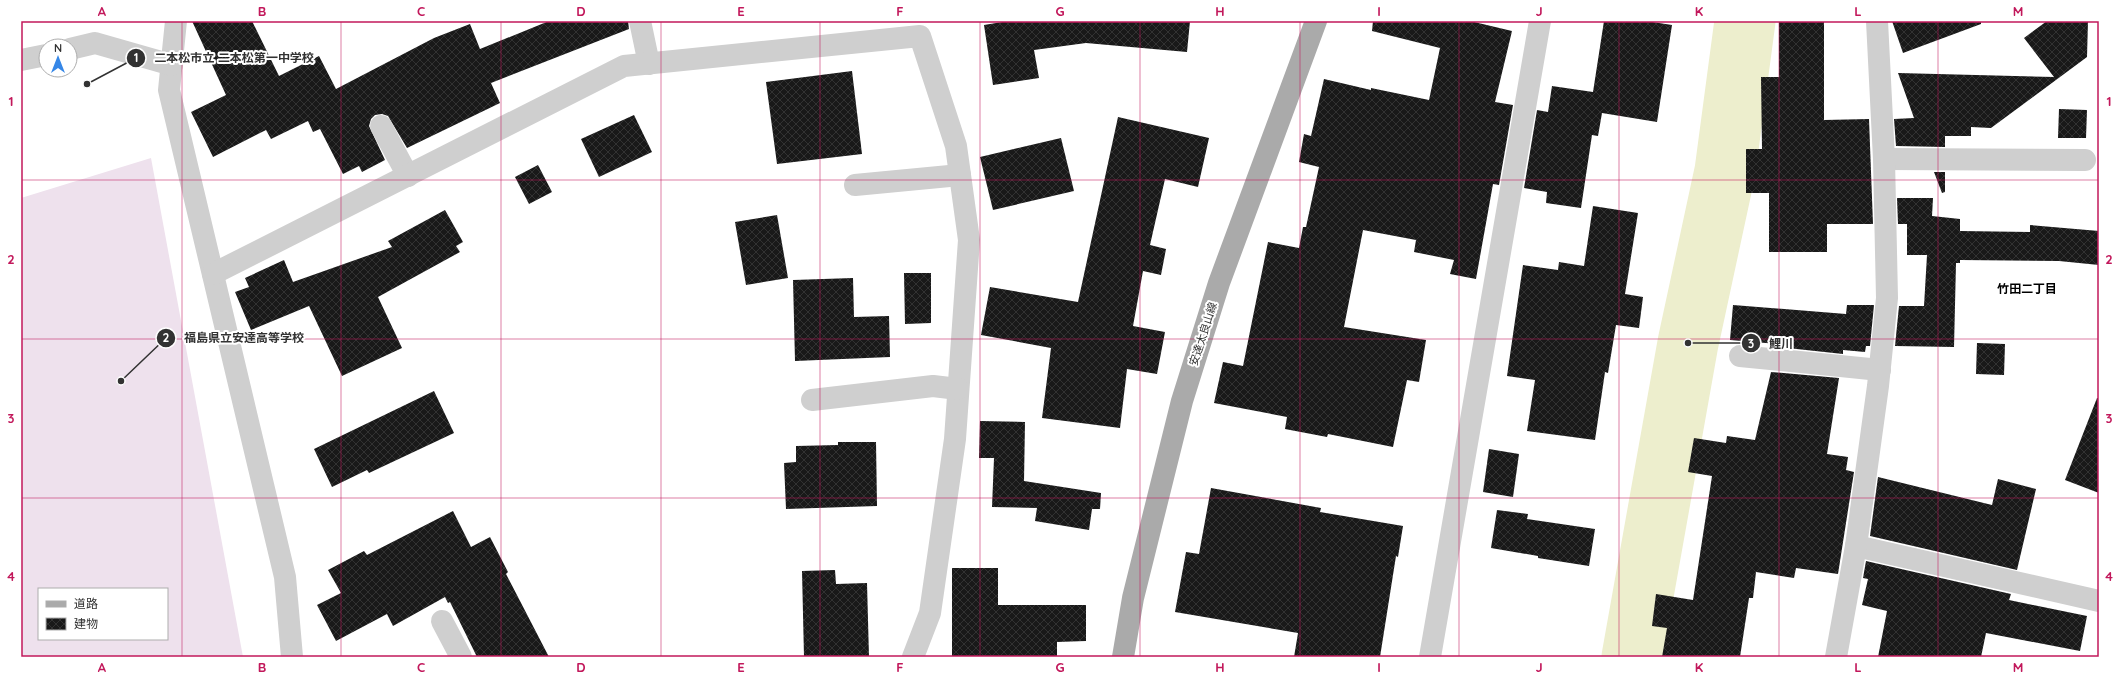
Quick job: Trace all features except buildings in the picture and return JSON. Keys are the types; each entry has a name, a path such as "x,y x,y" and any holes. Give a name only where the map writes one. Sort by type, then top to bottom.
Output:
{"main road":[{"name":"安達太良山線","path":"1123,657 1133,598 1182,401 1219,283 1316,21"}],"street":[{"path":"176,21 170,90 285,577 292,657"},
{"path":"640,21 649,64"},
{"path":"1430,657 1540,21"},
{"path":"1836,657 1856,546 1880,370 1887,298 1884,159 1877,21"},
{"path":"213,274 624,66 920,36 956,146 969,240 955,439 930,613 913,657"},
{"path":"78,47 94,43 172,65"},
{"path":"21,60 38,57"},
{"path":"381,126 408,176"},
{"path":"1884,159 2085,160"},
{"path":"855,185 960,174"},
{"path":"1740,356 1880,370"},
{"path":"812,400 933,386 958,389"},
{"path":"1856,546 2099,600"},
{"path":"442,621 462,657"}],"shaded area":[{"path":"151,158 243,657 21,657 21,198"}],"waterway":[{"path":"1632,657 1688,343 1725,171 1745,21"}],"place":[{"name":"二本松市立 二本松第一中学校","path":"87,84"},
{"name":"鯉川","path":"1688,343"},
{"name":"福島県立安達高等学校","path":"121,381"}],"district":[{"name":"竹田二丁目","path":"2027,289"}]}
